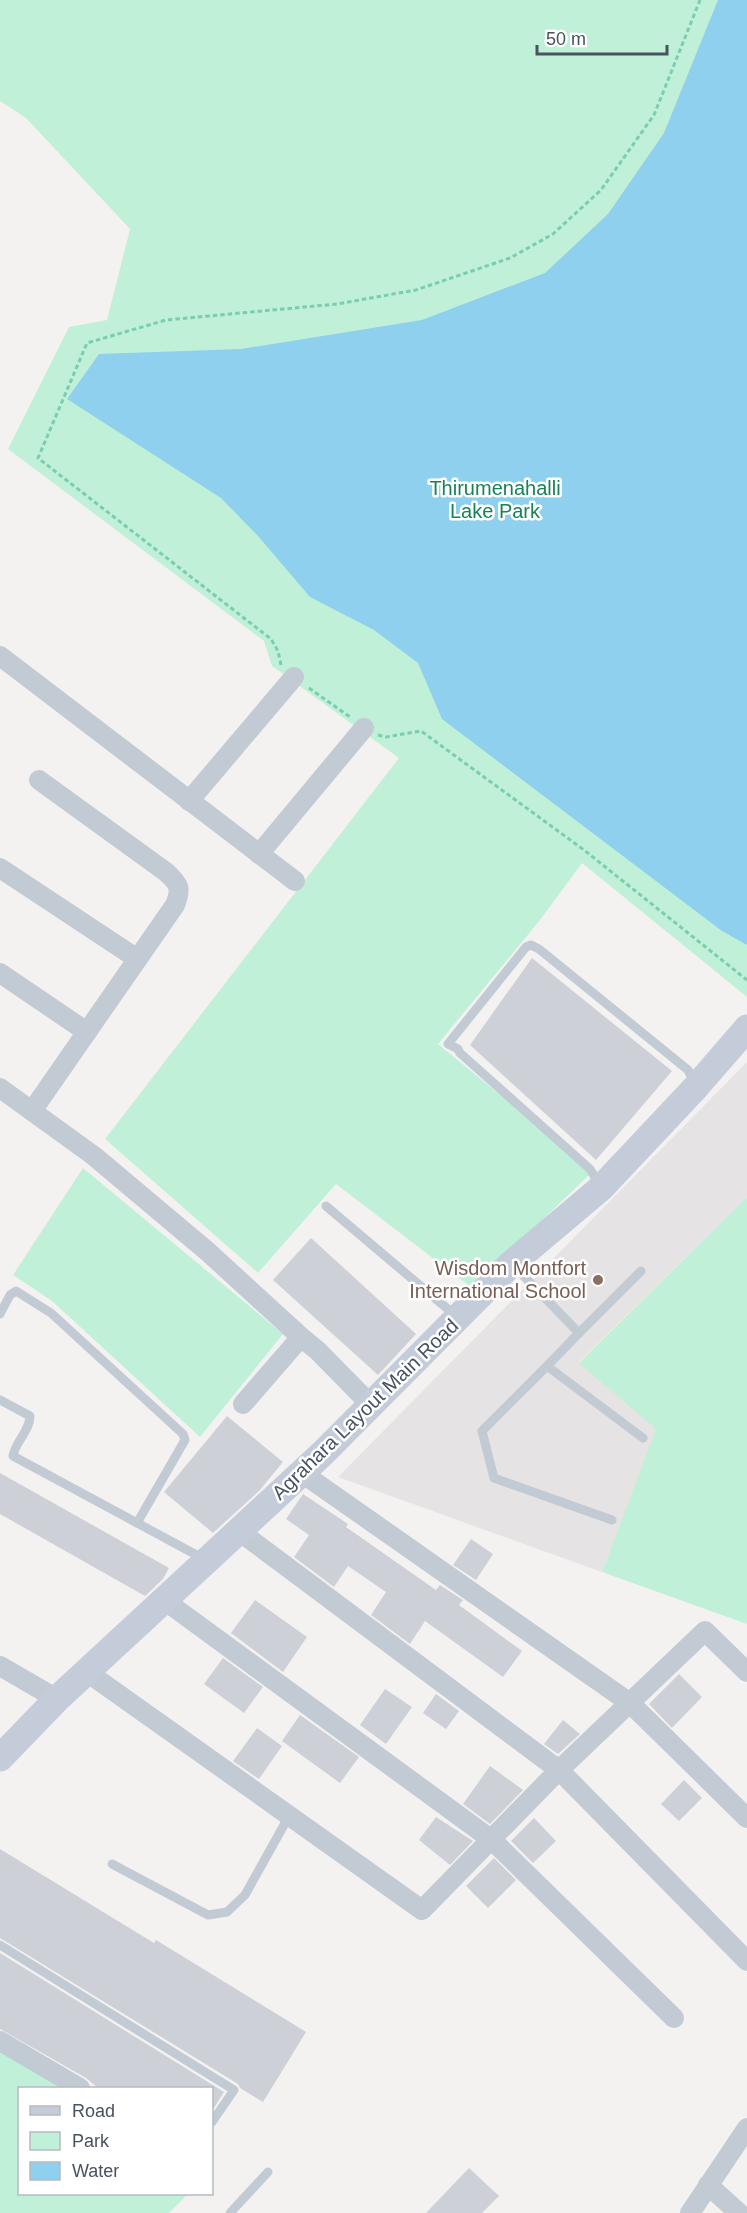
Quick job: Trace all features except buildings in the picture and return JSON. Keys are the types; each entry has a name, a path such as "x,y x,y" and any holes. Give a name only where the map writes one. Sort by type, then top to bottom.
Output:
{"street":[{"path":"0,656 295,881"},
{"path":"189,801 294,677"},
{"path":"259,854 364,728"},
{"path":"32,1111 136,958 175,905 180,894 177,882 39,780"},
{"path":"0,868 136,958"},
{"path":"0,973 87,1032"},
{"name":"Agrahara Layout Main Road","path":"0,1758 57,1699 302,1473 512,1263 601,1188 696,1087 747,1028"},
{"path":"0,1088 94,1156 138,1192 207,1251 371,1405"},
{"path":"243,1404 301,1337"},
{"path":"302,1473 630,1703 747,1818"},
{"path":"239,1531 559,1770 747,1961"},
{"path":"164,1600 492,1840 674,2018"},
{"path":"87,1672 422,1910 559,1770 705,1631 747,1672"},
{"path":"0,1666 57,1699"},
{"path":"0,2041 78,2087"},
{"path":"690,2213 747,2128"},
{"path":"708,2185 739,2213"}],"lane":[{"path":"601,1188 590,1169 458,1049 448,1044 526,946 531,945 539,949 688,1070 696,1087"},
{"path":"326,1206 458,1318"},
{"path":"512,1263 579,1333"},
{"path":"612,1520 494,1478 482,1431 642,1271"},
{"path":"0,1314 10,1295 16,1292 51,1313 183,1434 185,1440 137,1523"},
{"path":"546,1366 643,1438"},
{"path":"0,1400 30,1416 30,1422 14,1449 13,1456 207,1560"},
{"path":"112,1864 208,1915 227,1912 245,1895 289,1816"},
{"path":"0,1945 234,2090 213,2121"},
{"path":"230,2213 268,2172"}],"path":[{"path":"700,0 654,115 601,190 554,234 510,258 416,290 337,304 166,320 87,343 38,458 272,639 278,651 279,663 294,677 372,733 386,736 421,730 584,850 747,980"}],"shaded area":[{"name":"Wisdom Montfort International School","path":"747,1062 747,1197 579,1362 657,1428 602,1572 338,1477"}],"green space":[{"path":"0,0 747,0 747,997 582,863 540,920 438,1044 593,1171 472,1288 336,1184 258,1273 105,1139 399,758 272,666 264,641 8,449 69,327 107,320 130,229 26,118 0,101"},
{"path":"83,1168 283,1334 200,1437 52,1301 13,1275"},
{"path":"747,1197 747,1624 602,1572 656,1429 579,1363"},
{"path":"0,2051 59,2087 18,2087 18,2195 187,2195 169,2213 0,2213"}],"water":[{"name":"Thirumenahalli Lake Park","path":"718,0 747,0 747,945 722,931 442,719 418,663 374,630 310,597 258,536 221,498 67,399 99,354 241,349 422,320 545,273 608,214 664,133"}],"place":[{"name":"Wisdom Montfort International School","path":"598,1280"}]}
